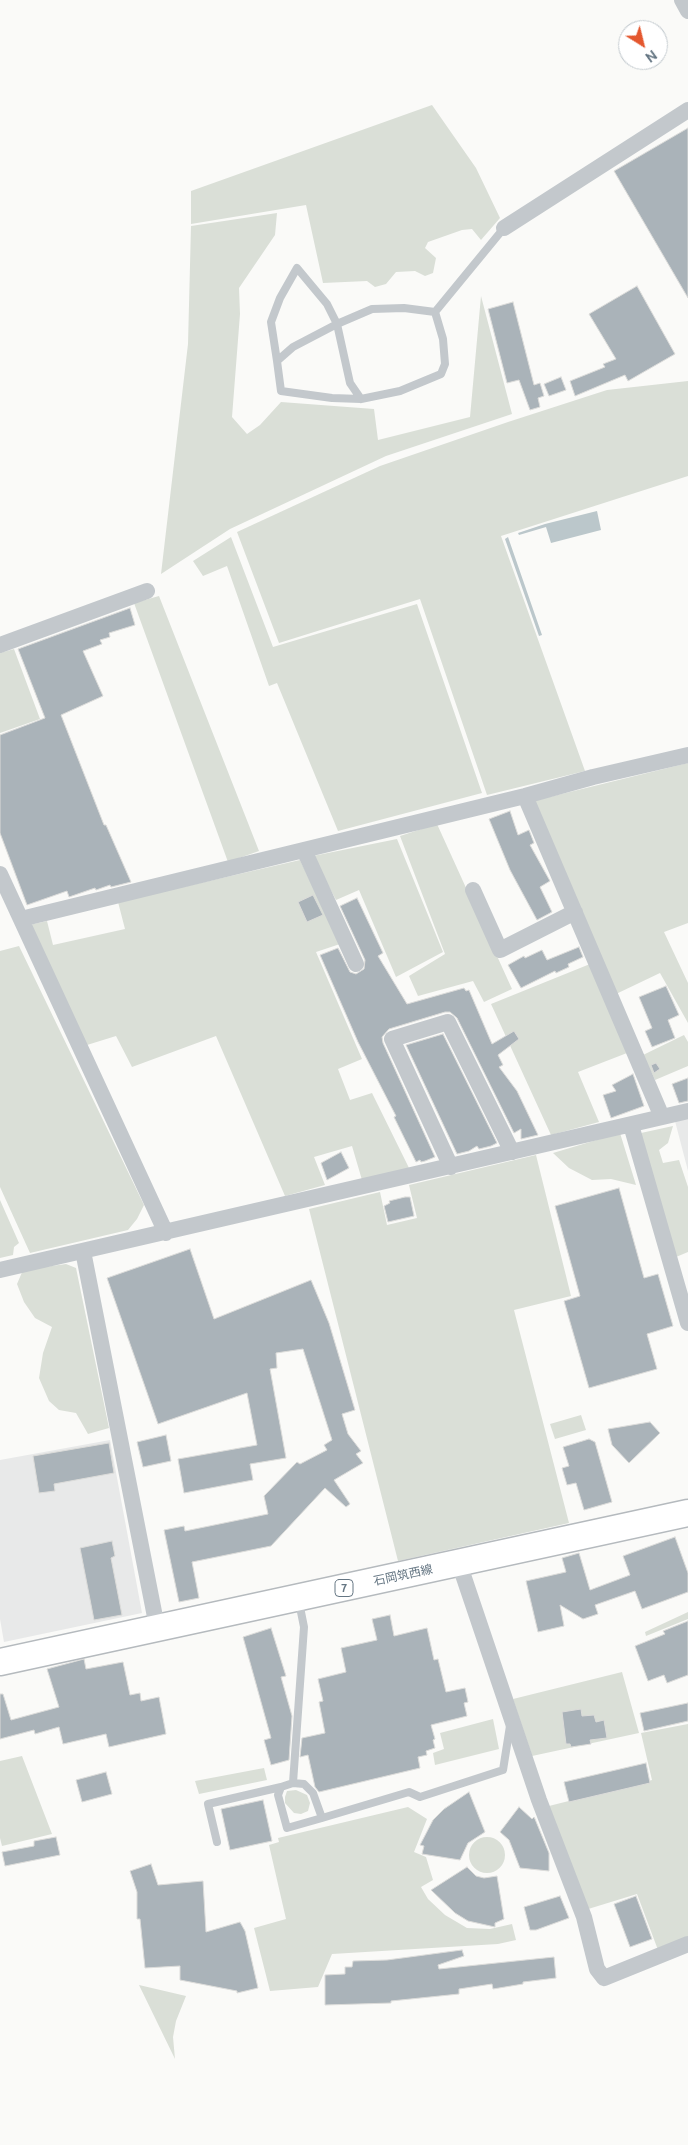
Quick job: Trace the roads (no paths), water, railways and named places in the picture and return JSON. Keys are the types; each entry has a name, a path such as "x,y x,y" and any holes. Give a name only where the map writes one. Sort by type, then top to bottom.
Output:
{"main road":[{"name":"石岡筑西線","path":"0,1662 688,1513"}],"street":[{"path":"682,0 688,11"},
{"path":"504,228 688,110"},
{"path":"0,645 147,591"},
{"path":"21,919 688,755"},
{"path":"525,796 662,1117"},
{"path":"304,850 356,964"},
{"path":"0,874 166,1233"},
{"path":"473,890 500,950 575,912"},
{"path":"451,1167 392,1039 448,1022 512,1152"},
{"path":"0,1270 688,1111"},
{"path":"631,1125 688,1323"},
{"path":"83,1251 156,1627"},
{"path":"459,1562 539,1800 584,1917 597,1969 604,1978 688,1944"}],"lane":[{"path":"435,312 504,228"},
{"path":"361,399 350,383 336,324 327,304 297,268 280,298 271,322 281,391 332,398 361,399 400,391 441,374 445,364 443,339 435,312"},
{"path":"277,361 293,347 336,324 372,309 404,308 435,312"},
{"path":"293,1783 304,1627 298,1598"},
{"path":"281,1787 278,1795 287,1828 409,1792 420,1797 503,1770 511,1717"},
{"path":"217,1842 208,1804 293,1783 304,1784 313,1793 322,1818"}]}
